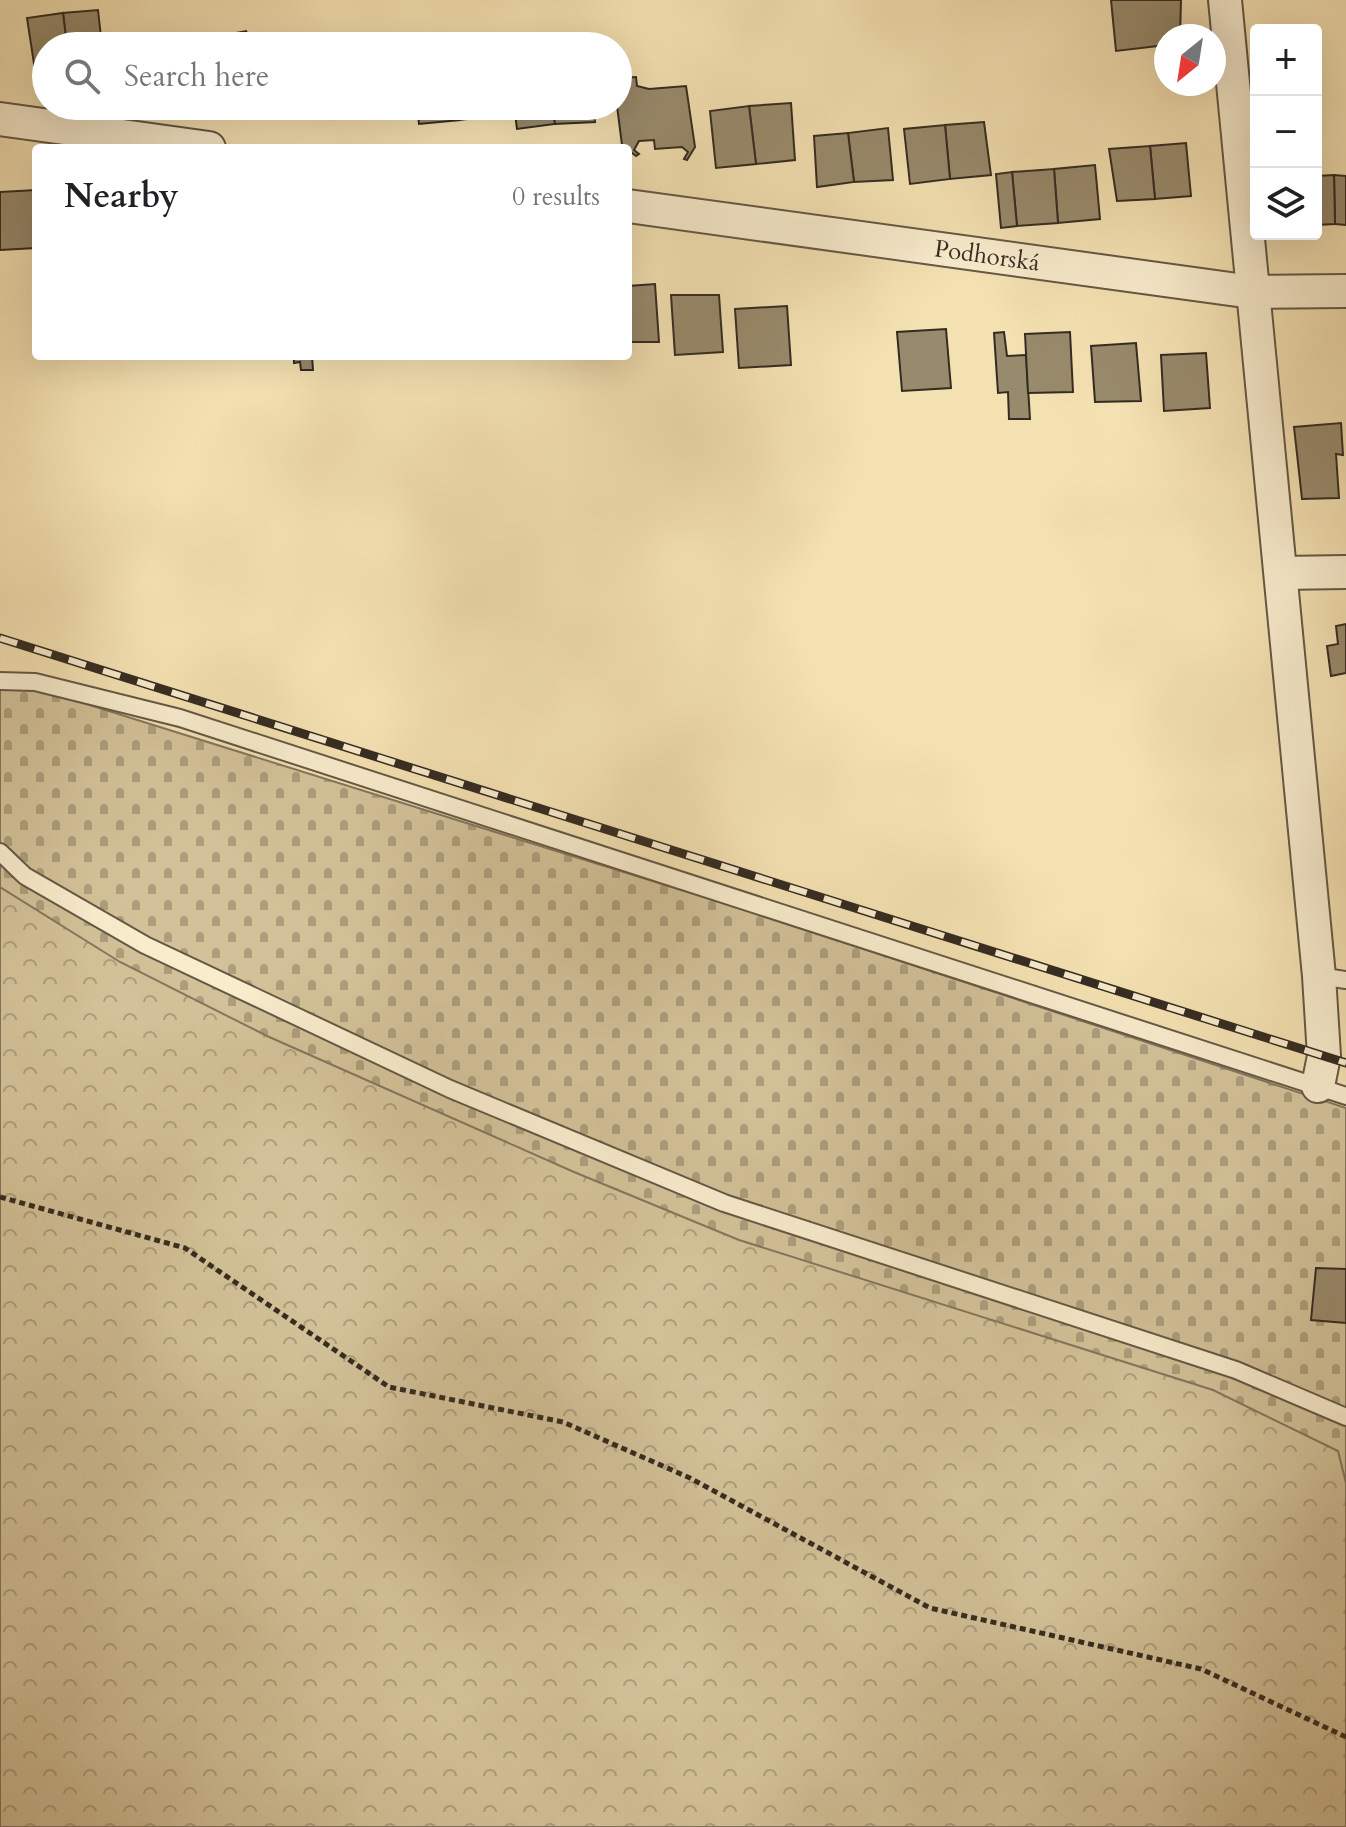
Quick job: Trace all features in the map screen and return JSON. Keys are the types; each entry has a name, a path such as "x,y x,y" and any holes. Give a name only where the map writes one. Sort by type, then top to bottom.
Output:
{"street":[{"path":"1225,0 1281,573 1333,978 1324,1056 1332,1091"},
{"path":"0,119 180,144"},
{"name":"Podhorská","path":"632,207 1252,292 1346,291"},
{"path":"1281,573 1346,572"}],"lane":[{"path":"0,681 35,682 180,718 1332,1091"},
{"path":"0,852 25,876 145,945 450,1089 695,1191 901,1263 1236,1370 1346,1417"}],"path":[{"path":"0,1197 185,1248 389,1387 563,1422 690,1478 930,1608 1201,1669 1346,1737"}],"green space":[{"path":"0,677 767,917 1346,1108 1346,1483 1338,1451 1213,1390 739,1240 574,1172 267,1036 120,962 0,887"},
{"path":"0,883 1346,1437 1346,1827 0,1827"}],"building":[{"path":"1111,0 1181,0 1180,24 1154,24 1154,46 1116,51"},
{"path":"98,10 100,32 65,32 63,13"},
{"path":"63,13 65,32 32,32 32,51 27,18"},
{"path":"632,77 636,77 637,86 649,89 686,86 695,147 687,160 684,159 688,152 682,147 655,149 654,140 639,141 634,150 639,154 636,156 632,153 632,144 622,144 619,120 632,120"},
{"path":"791,103 795,160 756,164 749,106"},
{"path":"749,106 756,164 716,168 710,111"},
{"path":"419,120 460,120 419,124"},
{"path":"516,120 555,120 555,124 517,129"},
{"path":"555,120 595,122 555,124"},
{"path":"984,122 991,175 950,179 945,125"},
{"path":"945,125 950,179 910,184 904,129"},
{"path":"888,128 893,180 854,182 848,133"},
{"path":"848,133 854,182 817,187 814,136"},
{"path":"1186,143 1191,196 1155,199 1150,146"},
{"path":"1150,146 1155,199 1117,201 1109,149"},
{"path":"1095,165 1100,219 1058,223 1054,169"},
{"path":"1054,169 1058,223 1017,226 1012,172"},
{"path":"1012,172 1017,226 1001,228 996,174"},
{"path":"1334,175 1346,176 1346,225 1335,224"},
{"path":"1334,175 1335,224 1322,225 1322,176"},
{"path":"32,190 32,248 0,250 0,192"},
{"path":"655,284 659,342 632,342 632,286"},
{"path":"671,295 719,295 723,352 675,355"},
{"path":"787,306 791,365 739,368 735,309"},
{"path":"946,329 951,388 902,391 897,332"},
{"path":"1004,332 1007,356 1026,355 1030,419 1009,419 1008,392 998,393 994,333"},
{"path":"1070,332 1073,392 1028,393 1025,334"},
{"path":"1136,343 1141,401 1095,402 1091,346"},
{"path":"1206,353 1210,408 1164,411 1161,355"},
{"path":"294,360 312,360 313,370 301,370 300,362 294,363"},
{"path":"1341,423 1343,455 1336,454 1339,498 1302,499 1294,427"},
{"path":"1346,624 1346,673 1331,676 1327,646 1338,644 1336,626"},
{"path":"1316,1268 1346,1269 1346,1323 1311,1320"}],"railway":[{"path":"0,638 1346,1063"}]}
